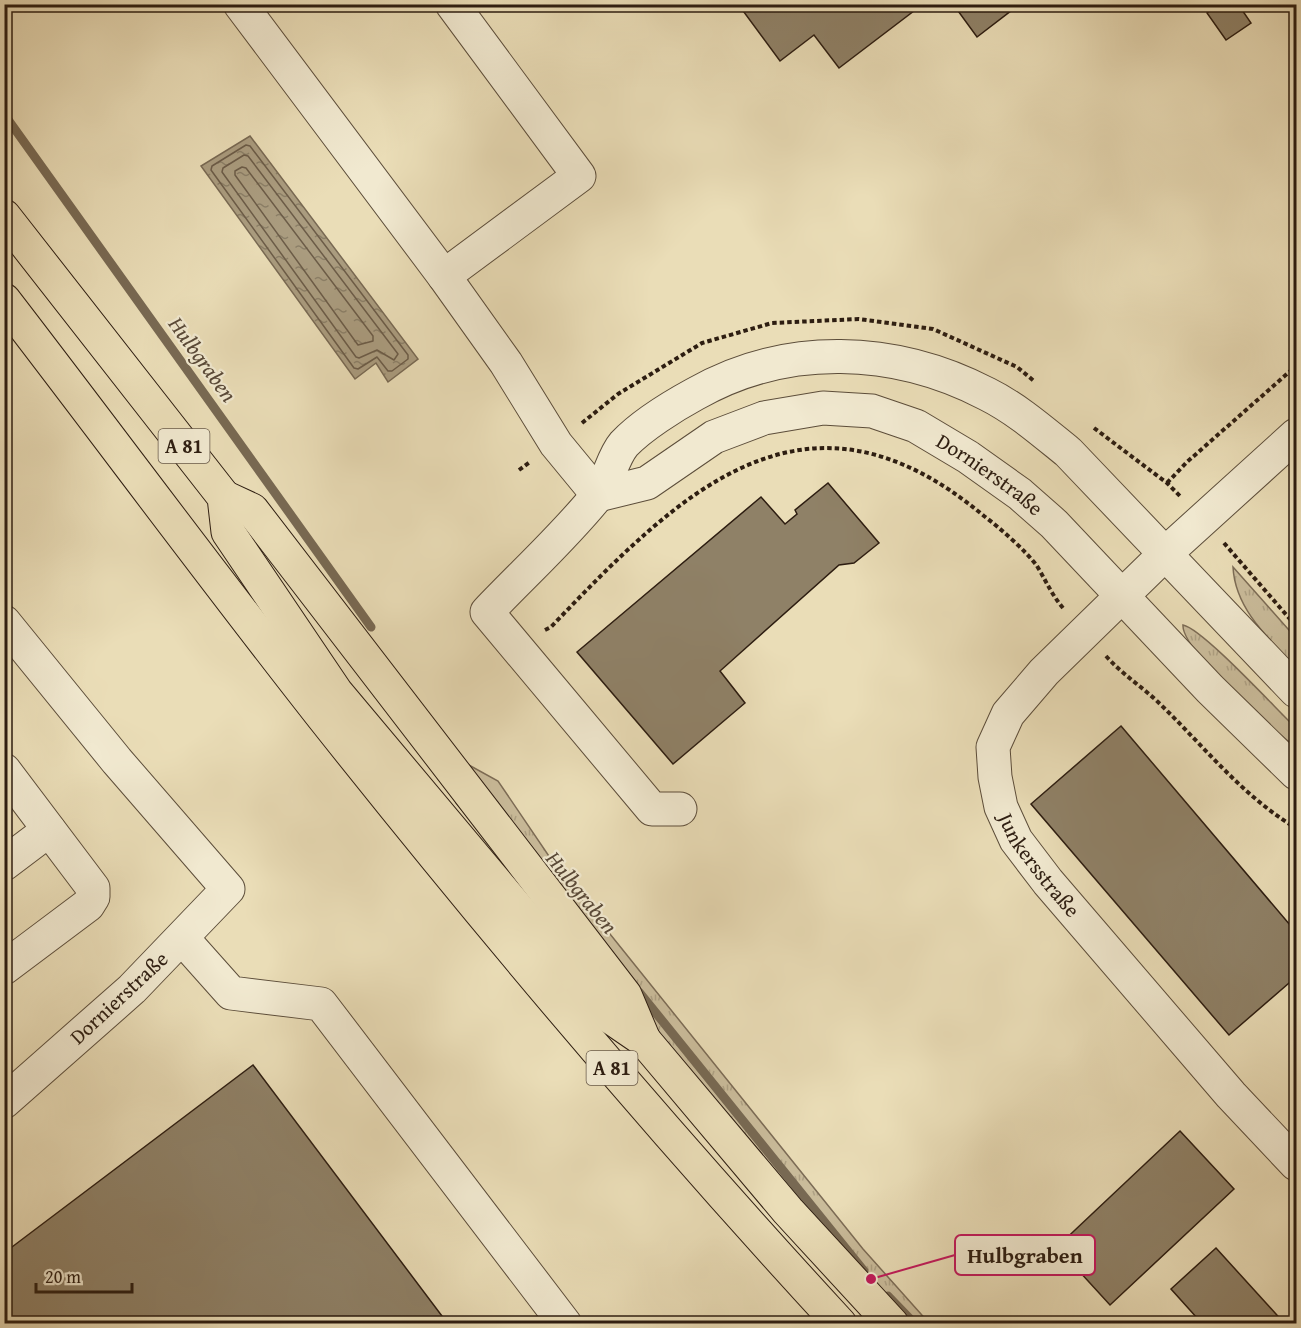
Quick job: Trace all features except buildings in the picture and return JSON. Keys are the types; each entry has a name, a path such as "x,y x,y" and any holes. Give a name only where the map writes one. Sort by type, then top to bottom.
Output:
{"highway":[{"name":"A 81","path":"4,216 224,497 252,510 625,996 644,1040"},
{"name":"A 81","path":"4,300 403,795 633,1092 840,1323"},
{"name":"A 81","path":"224,497 228,532 329,704"},
{"name":"A 81","path":"403,795 606,1014 644,1040 788,1212 892,1323"}],"street":[{"path":"240,4 444,276 506,363 556,444 598,495"},
{"path":"444,276 579,176 452,4"},
{"path":"680,809 652,808 488,612 598,495 624,444 674,406 716,382 766,366 825,355 894,361 936,372 987,394 1027,419 1068,452 1167,552 1296,690"},
{"name":"Dornierstraße","path":"598,495 647,483 714,437 764,418 823,408 872,411 916,426 968,457 1020,494 1067,537 1210,689 1296,773"},
{"path":"1167,552 1296,435"},
{"name":"Junkersstraße","path":"1167,552 1044,672 1008,714 993,747 995,777 1001,807 1016,840 1048,882 1231,1095 1296,1164"},
{"name":"Dornierstraße","path":"4,622 117,761 228,889 132,989 4,1102"},
{"path":"4,770 93,888 93,897 88,905 4,968"},
{"path":"4,864 49,830"},
{"path":"182,938 231,993 321,1004 566,1323"}],"path":[{"path":"1167,483 1187,462 1296,366"},
{"path":"514,644 551,627 619,556 686,500 727,474 773,454 817,448 848,449 880,456 910,466 945,486 985,516 1036,566 1050,593 1122,674 1156,700 1246,792 1296,828"}],"green space":[{"path":"1233,567 1296,638 1296,667 1265,634 1247,610 1235,582"},
{"path":"1183,625 1193,630 1222,654 1296,728 1296,748 1250,708 1212,670 1186,637"},
{"path":"467,764 498,781 557,868 863,1249 929,1323 899,1323 619,998 456,803 449,778"}],"water":[{"path":"250,136 418,359 388,382 376,363 355,379 201,166"}],"waterway":[{"name":"Hulbgraben","path":"4,114 371,627"},
{"name":"Hulbgraben","path":"639,992 864,1271"},
{"name":"Hulbgraben","path":"888,1296 915,1324"}],"place":[{"name":"Hulbgraben","path":"871,1279"}]}
